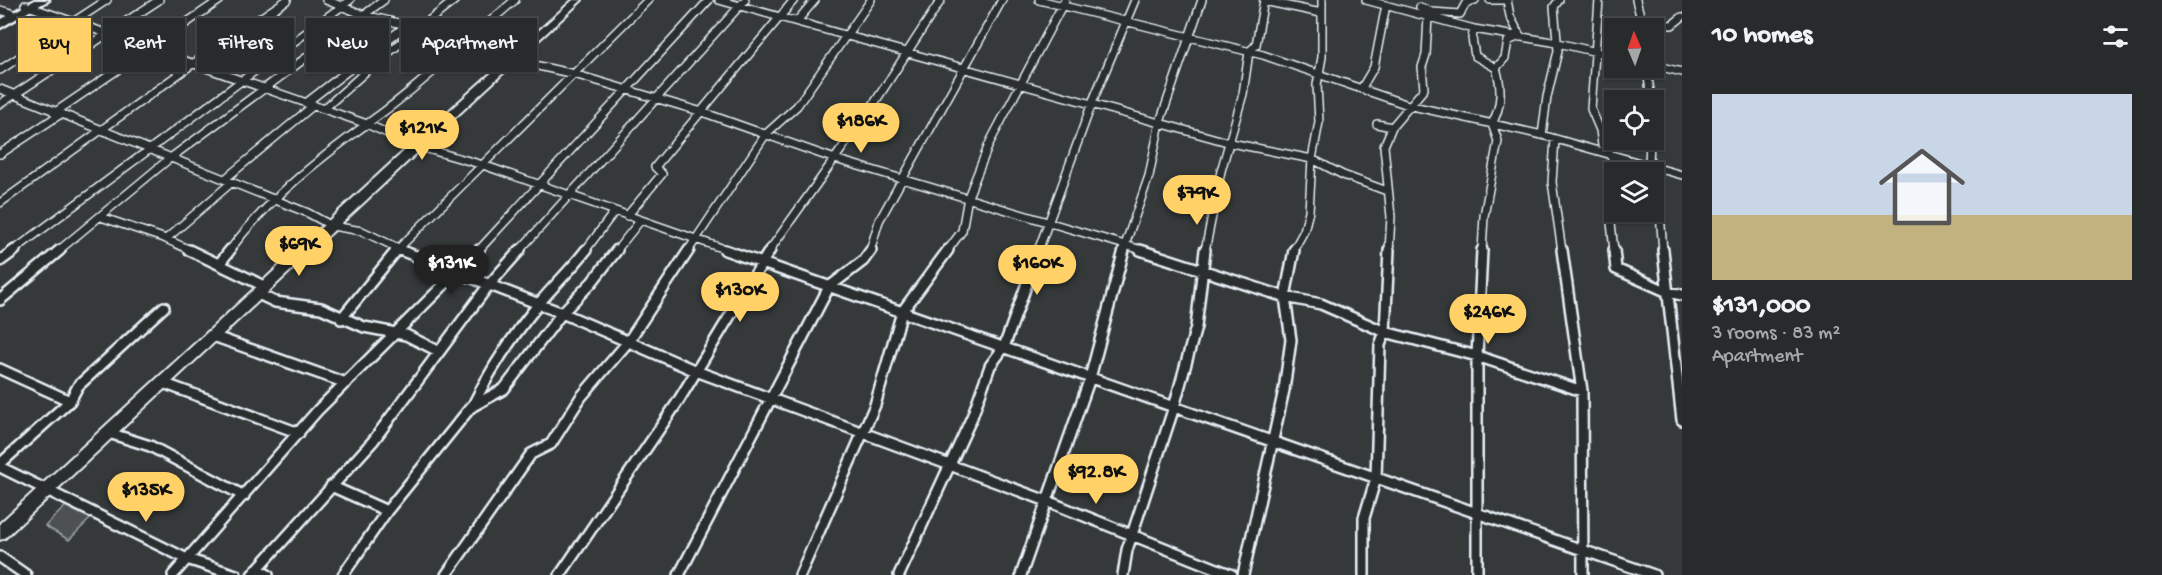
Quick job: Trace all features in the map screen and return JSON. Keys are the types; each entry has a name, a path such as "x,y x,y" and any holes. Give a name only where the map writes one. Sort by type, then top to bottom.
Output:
{"highway":[{"path":"0,20 6,12 43,0"},
{"path":"0,25 30,4"}],"street":[{"path":"80,18 107,0"},
{"path":"132,18 159,0"},
{"path":"185,23 220,0"},
{"path":"0,203 103,131 194,63 287,0"},
{"path":"326,0 364,15 401,24"},
{"path":"0,261 147,149 350,0"},
{"path":"0,300 169,159 267,89 384,0"},
{"path":"433,18 455,0"},
{"path":"494,18 515,0"},
{"path":"537,38 579,0"},
{"path":"341,319 398,249 648,0"},
{"path":"173,575 298,433 394,333 458,273 709,0"},
{"path":"719,0 742,3 780,17 1231,143 1312,159 1343,175 1387,191"},
{"path":"627,216 662,174 655,167 794,0"},
{"path":"797,21 815,0"},
{"path":"446,575 531,454 550,444 581,397 628,342 766,134 797,106 871,0"},
{"path":"560,575 677,403 761,263 909,52 941,0"},
{"path":"679,575 773,399 829,287 867,259 875,246 879,221 1002,0"},
{"path":"1039,0 1064,3 1126,22 1249,52 1408,105 1542,135 1640,162"},
{"path":"899,575 972,417 990,366 1004,347 1092,103 1135,0"},
{"path":"1022,575 1089,378 1125,245 1149,176 1160,122 1202,0"},
{"path":"1123,575 1133,534 1174,407 1196,327 1201,270 1221,171 1231,143 1249,52 1256,45 1264,0 1321,13"},
{"path":"1243,575 1284,390 1291,340 1285,297 1293,251 1304,231 1309,211 1313,175 1312,159 1319,122 1322,0"},
{"path":"1366,0 1386,5 1420,7 1432,12 1460,14 1466,2 1474,0"},
{"path":"1490,0 1507,0 1510,16 1520,36"},
{"path":"1542,135 1548,90 1558,62 1559,37 1554,26 1556,18 1554,8 1559,0"},
{"path":"1599,0 1591,110 1600,130 1602,145 1611,155 1612,162"},
{"path":"1636,0 1640,18"},
{"path":"268,575 255,572 373,441 488,286 654,98 742,3"},
{"path":"800,575 875,405 902,312 962,231 968,197 990,142 1064,3"},
{"path":"30,4 68,18"},
{"path":"1361,89 1374,67 1386,5"},
{"path":"1420,7 1428,16 1474,29 1558,43 1604,54"},
{"path":"1364,575 1364,518 1376,478 1380,345 1385,332 1390,218 1387,191 1388,169 1384,146 1392,127 1408,105 1424,89 1425,79 1422,67 1426,54 1428,16"},
{"path":"1664,25 1681,19 1682,31"},
{"path":"1474,29 1472,38 1475,56 1496,68"},
{"path":"306,103 401,30"},
{"path":"1496,68 1505,58 1508,41 1520,36"},
{"path":"0,104 103,37"},
{"path":"324,109 401,44"},
{"path":"0,70 18,58"},
{"path":"185,60 364,123 417,146 538,184 1654,575"},
{"path":"537,66 574,74 702,112 835,159 1050,222 1285,297 1321,304 1385,332 1477,356 1582,391"},
{"path":"1477,575 1477,356 1484,216 1498,141 1492,124 1502,104 1496,68"},
{"path":"1664,68 1682,72"},
{"path":"0,154 114,72"},
{"path":"220,263 245,231 275,200 364,123 382,113 431,72"},
{"path":"0,533 499,72"},
{"path":"0,89 56,114 275,200 332,226 362,231 398,249 562,313 696,371 1047,501 1232,575"},
{"path":"166,239 314,105"},
{"path":"1377,124 1392,127"},
{"path":"1555,139 1552,182 1582,391 1583,575"},
{"path":"1664,169 1682,175"},
{"path":"343,575 387,511 471,407 493,364 538,304 567,275 614,212"},
{"path":"101,217 166,239 220,263 275,302 321,308 341,319 406,334 438,351"},
{"path":"471,407 504,389 562,313 592,282 640,220"},
{"path":"1611,222 1615,267 1622,274 1682,295"},
{"path":"1660,222 1682,420"},
{"path":"164,307 130,341 78,386 70,401 0,466 187,559 236,575"},
{"path":"213,336 346,383"},
{"path":"0,369 70,401"},
{"path":"163,383 298,433"},
{"path":"109,433 150,446 244,495"},
{"path":"331,486 387,511"},
{"path":"0,557 26,575"}],"shaded area":[{"path":"68,504 92,517 69,540 45,526"}]}
